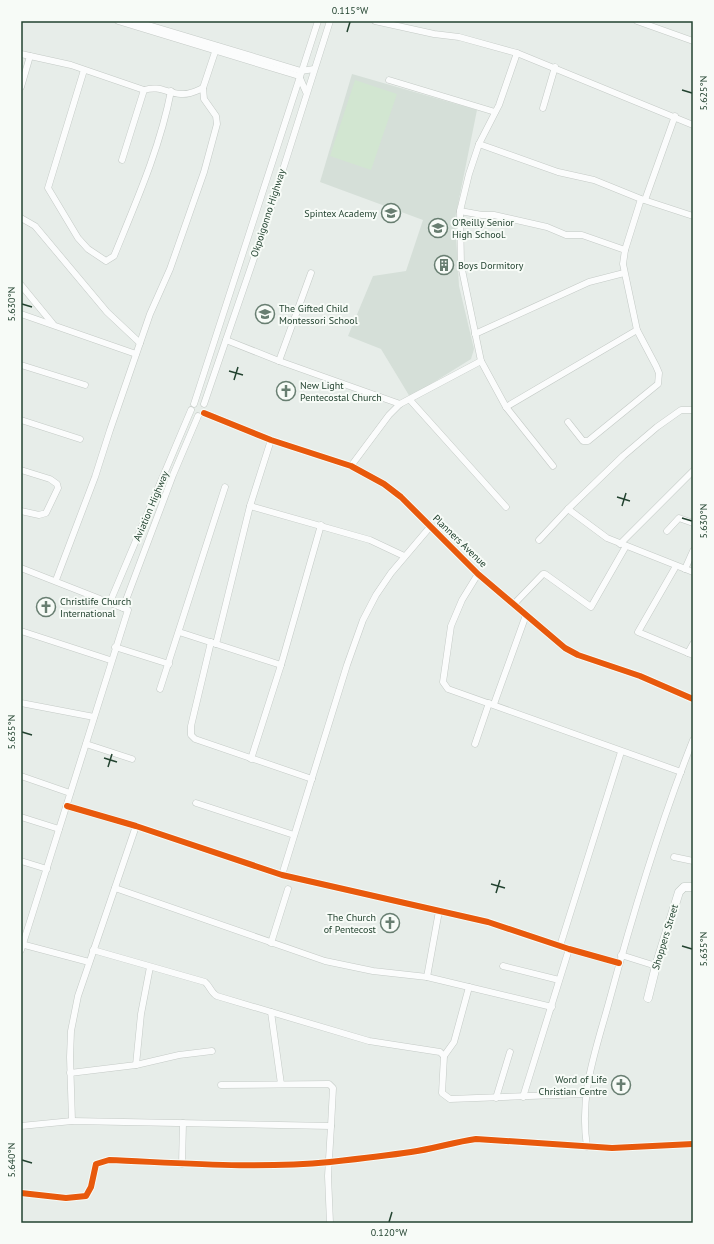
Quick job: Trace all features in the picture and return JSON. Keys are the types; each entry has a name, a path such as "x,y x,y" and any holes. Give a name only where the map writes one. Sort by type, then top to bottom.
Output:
{"street":[{"path":"118,21 216,48"},
{"path":"135,21 300,74 314,69"},
{"name":"Okpoigonno Highway","path":"192,407 318,21"},
{"name":"Okpoigonno Highway","path":"204,404 266,223 306,92 330,21"},
{"path":"375,21 434,34 459,37 517,53 554,67 611,92 675,116 693,125"},
{"path":"637,21 693,41"},
{"path":"56,580 95,477 136,354 182,236 204,172 217,124 216,116 204,99 203,88 216,48"},
{"path":"517,53 499,105 479,144 469,174 460,211 461,265 481,361 506,407 553,466"},
{"path":"21,54 66,63 144,90 152,88 187,94 203,88"},
{"path":"21,87 30,56"},
{"path":"543,108 554,67"},
{"path":"84,70 48,188 78,238 88,250 106,261 114,256 154,154 165,119 171,91"},
{"path":"300,74 306,92"},
{"path":"388,80 495,112"},
{"path":"122,160 144,90"},
{"path":"568,422 583,441 588,441 658,384 659,373 638,330 624,273 623,258 675,116"},
{"path":"479,144 558,172 594,180 643,200 693,216"},
{"path":"460,211 482,215 494,215 547,227 566,235 582,235 625,250"},
{"path":"21,218 35,226 107,312 140,343"},
{"path":"279,361 311,273"},
{"path":"475,334 589,282 624,273"},
{"path":"21,285 54,325"},
{"path":"21,314 136,354"},
{"path":"506,407 638,330"},
{"path":"226,340 279,361 400,404"},
{"path":"351,466 389,415 400,404 481,361"},
{"path":"21,365 85,384"},
{"path":"410,400 506,506"},
{"path":"198,402 204,404 206,409 201,415 192,414 192,407 198,402"},
{"name":"Aviation Highway","path":"110,602 192,407"},
{"path":"539,540 568,508 623,456 657,427 681,410 693,410"},
{"name":"Aviation Highway","path":"22,946 86,744 125,609 173,475 201,415"},
{"name":"Planners Avenue","path":"201,415 351,466 384,484 401,497 478,574 565,648 578,655 640,676 693,699"},
{"path":"21,420 80,439"},
{"path":"271,440 250,506 191,726 191,735 195,739 312,779"},
{"path":"21,470 50,479 57,484 58,488 46,513 39,515 21,511"},
{"path":"514,604 543,574 545,574 591,607 623,545 693,471"},
{"path":"160,689 225,487"},
{"path":"250,506 370,540 404,556"},
{"path":"568,508 601,535 693,572"},
{"path":"667,531 679,518 693,523"},
{"path":"251,759 281,665 321,525"},
{"path":"282,875 347,665 364,620 376,595 404,556 430,527"},
{"path":"685,569 693,551"},
{"path":"676,566 638,632 691,654 693,644"},
{"path":"21,568 56,580 125,609"},
{"path":"478,574 462,600 451,626 443,682 448,689 621,752 681,772"},
{"path":"475,744 526,615"},
{"path":"21,631 110,660"},
{"path":"179,632 281,665"},
{"path":"115,647 169,664"},
{"path":"21,703 94,717"},
{"path":"587,1147 584,1125 585,1094 621,955 643,880 693,740"},
{"path":"86,744 132,759"},
{"path":"560,946 621,752"},
{"path":"21,776 70,793"},
{"path":"196,803 294,835"},
{"path":"67,806 136,826 282,875 488,922 568,949 619,963"},
{"path":"21,817 59,829"},
{"path":"72,1121 70,1074 71,1031 78,996 136,826"},
{"path":"674,857 693,861"},
{"path":"21,861 47,869"},
{"name":"Shoppers Street","path":"648,998 656,966 679,892 684,887 693,887"},
{"path":"115,888 325,961 373,971 427,977 552,1008"},
{"path":"271,943 288,889"},
{"path":"427,977 439,911"},
{"path":"22,946 89,962"},
{"path":"523,1097 552,1008 568,949"},
{"path":"93,950 205,982 209,985 213,994 217,996 369,1041 440,1052 444,1056"},
{"path":"621,955 656,966"},
{"path":"503,966 559,980"},
{"path":"136,1065 141,1014 150,967"},
{"path":"469,987 454,1042 444,1056 442,1093 446,1098 496,1098 585,1094"},
{"path":"272,1012 281,1084"},
{"path":"70,1074 136,1065 179,1055 212,1051"},
{"path":"496,1098 510,1052"},
{"path":"221,1085 281,1084 331,1086 333,1088 328,1189 330,1223"},
{"path":"21,1126 72,1121 331,1126"},
{"path":"182,1164 183,1122"},
{"path":"21,1193 66,1198 86,1196 91,1187 97,1162 109,1160 256,1166 329,1162 412,1152 458,1141 476,1139 612,1148 693,1144"}],"shaded area":[{"name":"O'Reilly Senior High School.","path":"352,74 477,110 455,219 459,286 474,349 471,359 410,397 381,349 348,336 373,276 406,271 423,220 320,182"}],"green space":[{"path":"355,80 397,94 371,170 330,156"}],"cycle path":[{"path":"204,413 271,440 351,466 384,484 401,497 478,574 565,648 578,655 640,676 693,699"},
{"path":"67,806 136,826 282,875 488,922 569,949 619,963"},
{"path":"21,1193 66,1198 86,1196 91,1187 96,1164 109,1160 219,1165 302,1164 411,1152 476,1139 612,1148 693,1144"}],"place":[{"name":"Spintex Academy","path":"391,213"},
{"name":"O'Reilly Senior High School.","path":"438,228"},
{"name":"Boys Dormitory","path":"444,265"},
{"name":"The Gifted Child Montessori School","path":"265,314"},
{"name":"New Light Pentecostal Church","path":"286,391"},
{"name":"Christlife Church International","path":"46,607"},
{"name":"The Church of Pentecost","path":"390,923"},
{"name":"Word of Life Christian Centre","path":"621,1085"}]}
